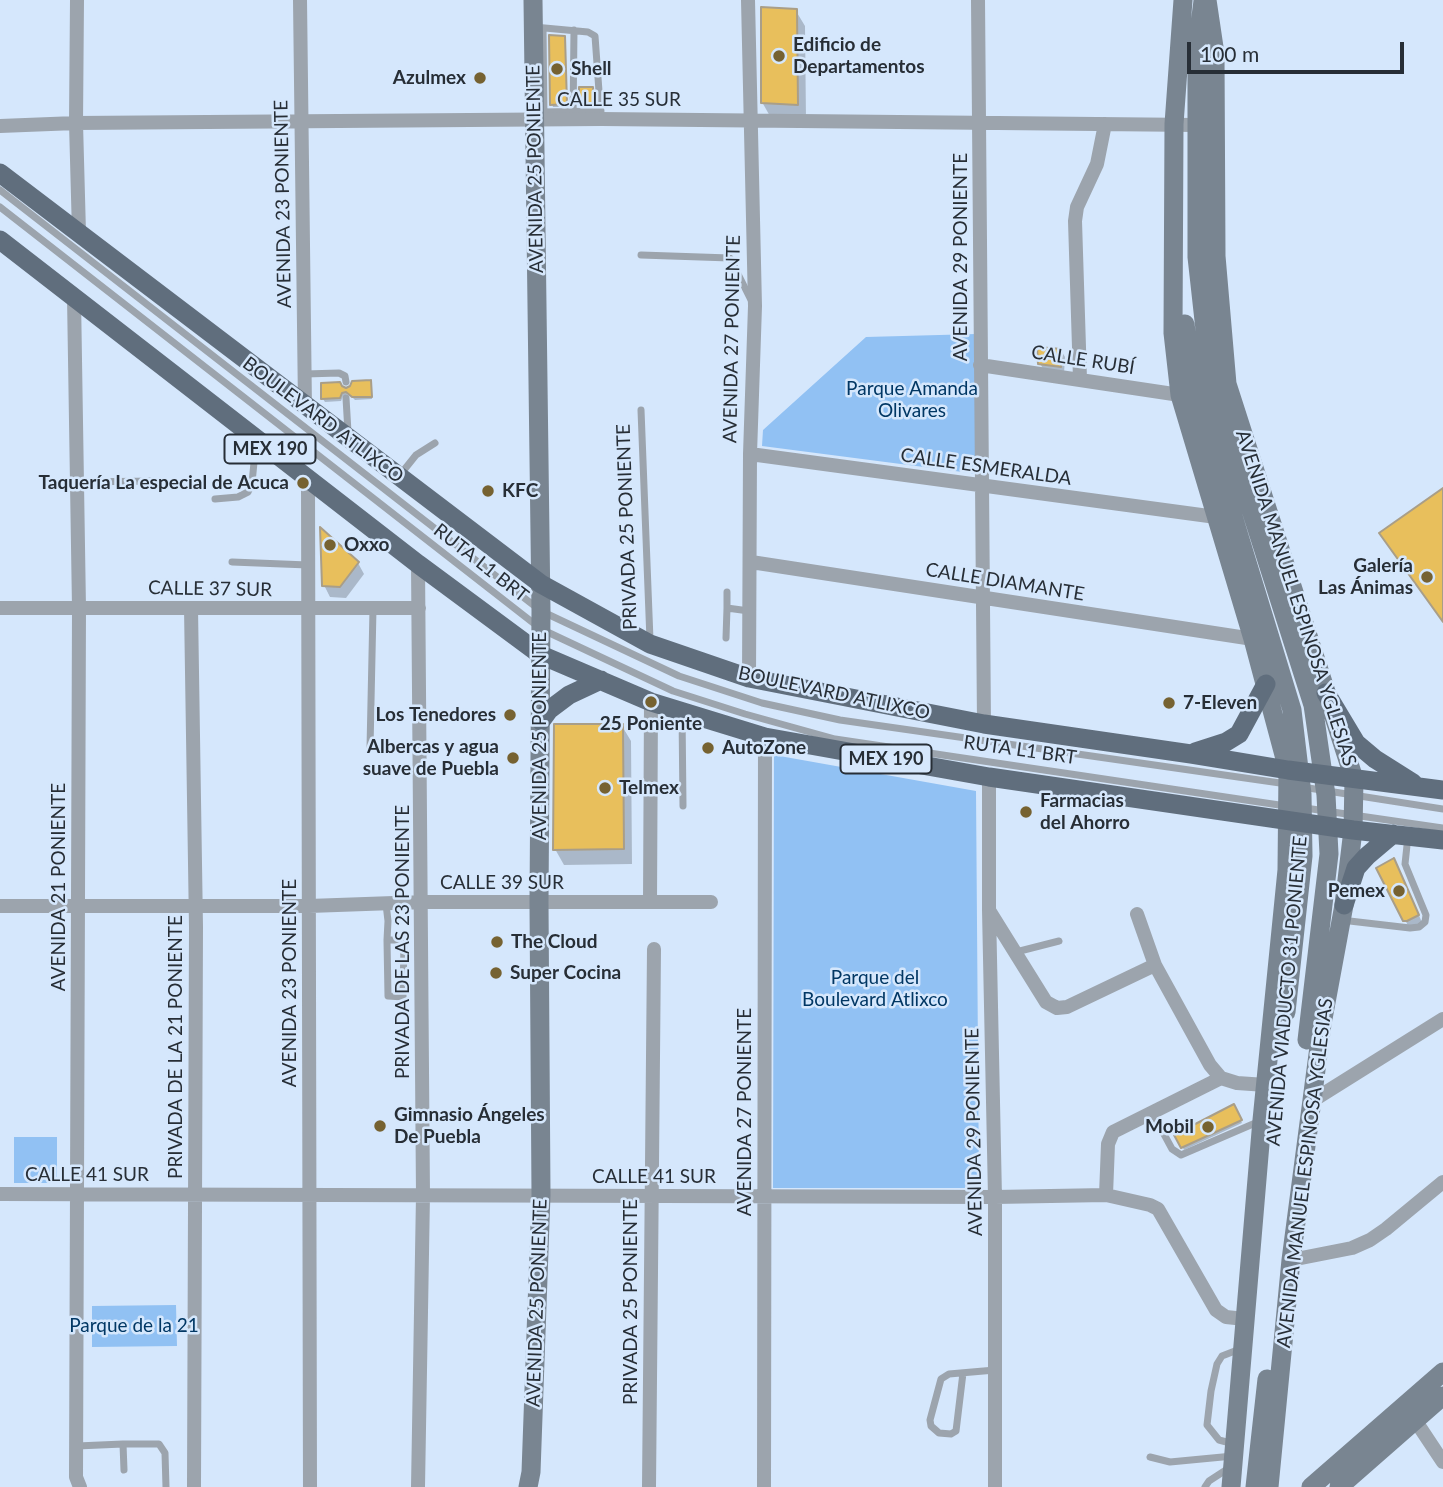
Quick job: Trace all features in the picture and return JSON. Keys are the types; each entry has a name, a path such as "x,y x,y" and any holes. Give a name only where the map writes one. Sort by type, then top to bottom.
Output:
{"main road":[{"name":"AVENIDA 25 PONIENTE","path":"531,1482 541,1195 539,116 538,28 533,0"},
{"path":"1183,0 1174,124 1173,333 1180,395 1266,684 1288,778 1287,870 1242,1348 1233,1487"},
{"name":"AVENIDA VIADUCTO 31 PONIENTE","path":"1205,0 1197,48 1197,257 1211,384 1313,705 1326,795 1329,854 1255,1487"},
{"name":"AVENIDA MANUEL ESPINOSA YGLESIAS","path":"1205,0 1216,54 1216,256 1227,384 1326,693 1353,805 1342,912 1322,1024 1291,1260 1269,1487"},
{"name":"BOULEVARD ATLIXCO","path":"0,173 541,584 650,644 749,677 984,724 1191,754 1288,778 1353,805 1401,835 1443,840"},
{"name":"BOULEVARD ATLIXCO","path":"0,240 418,564 541,655 651,702 765,737 989,777 1288,813 1353,805 1420,787 1443,790"},
{"name":"AVENIDA VIADUCTO 31 PONIENTE","path":"1175,257 1194,388 1292,710 1302,794 1303,856 1233,1487"},
{"path":"1253,639 1309,639"},
{"path":"541,721 558,702 601,680"},
{"path":"1191,754 1226,742 1239,734 1266,684"},
{"path":"1326,693 1356,743 1375,759 1420,787"},
{"path":"1342,912 1356,868 1367,856 1401,835"},
{"path":"1273,1019 1322,1024"},
{"path":"1311,1487 1443,1372"},
{"path":"1339,1487 1443,1396"},
{"path":"1273,1461 1287,1487"}],"street":[{"path":"77,0 79,233"},
{"name":"AVENIDA 23 PONIENTE","path":"300,0 305,407"},
{"name":"AVENIDA 27 PONIENTE","path":"748,0 755,306 750,454 749,677"},
{"name":"AVENIDA 29 PONIENTE","path":"978,0 984,724"},
{"name":"CALLE 35 SUR","path":"0,126 573,115 1196,125"},
{"path":"1080,379 1075,221 1077,207 1097,164 1105,124"},
{"name":"AVENIDA 21 PONIENTE","path":"74,297 79,608 76,1484"},
{"name":"CALLE RUBÍ","path":"980,365 1180,395"},
{"name":"CALLE ESMERALDA","path":"750,454 1216,517"},
{"name":"AVENIDA 23 PONIENTE","path":"308,478 310,1487"},
{"name":"CALLE DIAMANTE","path":"751,562 1253,639"},
{"name":"PRIVADA DE LAS 23 PONIENTE","path":"418,564 423,1195 418,1487"},
{"name":"CALLE 37 SUR","path":"0,608 419,608"},
{"name":"PRIVADA DE LA 21 PONIENTE","path":"191,608 195,906 194,1487"},
{"path":"650,902 651,702"},
{"name":"AVENIDA 27 PONIENTE","path":"764,1487 765,737"},
{"name":"AVENIDA 29 PONIENTE","path":"989,777 995,1197 995,1487"},
{"name":"CALLE 39 SUR","path":"0,906 711,902"},
{"path":"989,910 1046,1002 1056,1008 1067,1007 1155,965"},
{"path":"1137,914 1155,965 1210,1065 1221,1078 1237,1083 1266,1085"},
{"name":"PRIVADA 25 PONIENTE","path":"649,1487 654,949"},
{"path":"1312,1101 1443,1019"},
{"path":"1106,1195 1110,1138 1119,1128 1221,1078"},
{"path":"1291,1260 1352,1248 1370,1240 1443,1182"},
{"name":"CALLE 41 SUR","path":"0,1194 995,1197 1106,1195 1157,1209 1216,1310 1226,1317 1245,1319"},
{"path":"1415,1420 1443,1462"}],"lane":[{"path":"538,28 574,30 595,36 601,115"},
{"path":"573,115 574,30"},
{"name":"RUTA L1 BRT","path":"0,190 541,620 679,676 762,703 801,712 1288,778"},
{"name":"RUTA L1 BRT","path":"0,207 541,620 673,691 745,715 835,739 1288,813"},
{"path":"641,255 730,258 755,306"},
{"path":"305,374 339,373 345,376 346,382"},
{"path":"346,398 349,440"},
{"name":"PRIVADA 25 PONIENTE","path":"642,410 650,644"},
{"path":"215,499 238,498 248,492 254,467 256,438"},
{"path":"398,477 416,455 435,443"},
{"path":"77,482 155,481"},
{"path":"232,562 308,565"},
{"path":"726,638 727,592"},
{"path":"727,608 750,611"},
{"path":"370,748 373,609"},
{"path":"682,712 683,806"},
{"path":"1353,805 1443,809"},
{"path":"1353,805 1443,828"},
{"path":"1342,912 1410,928 1419,927 1425,922 1426,915 1405,864 1401,835"},
{"path":"386,904 388,996 403,997 404,940 387,940"},
{"path":"1016,953 1059,941"},
{"path":"1152,1112 1172,1149 1181,1155 1262,1120"},
{"path":"1233,1455 1207,1426 1217,1364 1222,1356 1242,1348"},
{"path":"963,1373 956,1431 951,1434 939,1433 930,1426 930,1420 939,1383 944,1376 963,1373 995,1370"},
{"path":"76,1446 154,1442 163,1447 166,1487"},
{"path":"123,1444 124,1470"},
{"path":"1150,1457 1170,1461 1233,1455"},
{"path":"1205,1487 1233,1455"}],"green space":[{"name":"Parque Amanda Olivares","path":"976,334 978,474 762,446 763,430 866,337"},
{"name":"Parque del Boulevard Atlixco","path":"774,755 976,791 979,1188 773,1188"},
{"path":"14,1137 57,1137 57,1183 14,1183"},
{"name":"Parque de la 21","path":"176,1305 177,1346 92,1347 92,1306"}],"building":[{"name":"Edificio de Departamentos","path":"761,7 797,9 798,105 761,103"},
{"name":"Shell","path":"549,35 565,36 567,104 550,105"},
{"name":"Shell","path":"579,87 593,87 594,105 579,105"},
{"path":"1037,347 1062,349 1061,367 1038,364"},
{"path":"371,380 372,397 352,397 346,392 342,393 340,398 321,399 321,383 340,382 346,388 352,381"},
{"name":"Galería Las Ánimas","path":"1443,488 1443,622 1379,533"},
{"name":"Oxxo","path":"320,527 359,562 340,587 322,586"},
{"path":"554,724 623,724 624,849 553,850"},
{"name":"Pemex","path":"1394,858 1419,915 1407,921 1403,921 1376,868"},
{"name":"Mobil","path":"1234,1104 1242,1120 1181,1148 1174,1135"}],"place":[{"name":"Edificio de Departamentos","path":"779,56"},
{"name":"Shell","path":"557,69"},
{"name":"Azulmex","path":"480,78"},
{"name":"Taquería La especial de Acuca","path":"303,483"},
{"name":"KFC","path":"488,491"},
{"name":"Oxxo","path":"330,545"},
{"name":"Galería Las Ánimas","path":"1427,577"},
{"name":"25 Poniente","path":"651,702"},
{"name":"7-Eleven","path":"1169,703"},
{"name":"Los Tenedores","path":"510,715"},
{"name":"AutoZone","path":"708,748"},
{"name":"Albercas y agua suave de Puebla","path":"513,758"},
{"name":"Telmex","path":"605,788"},
{"name":"Farmacias del Ahorro","path":"1026,812"},
{"name":"Pemex","path":"1399,891"},
{"name":"The Cloud","path":"497,942"},
{"name":"Super Cocina","path":"496,973"},
{"name":"Gimnasio Ángeles De Puebla","path":"380,1126"},
{"name":"Mobil","path":"1208,1127"}]}
